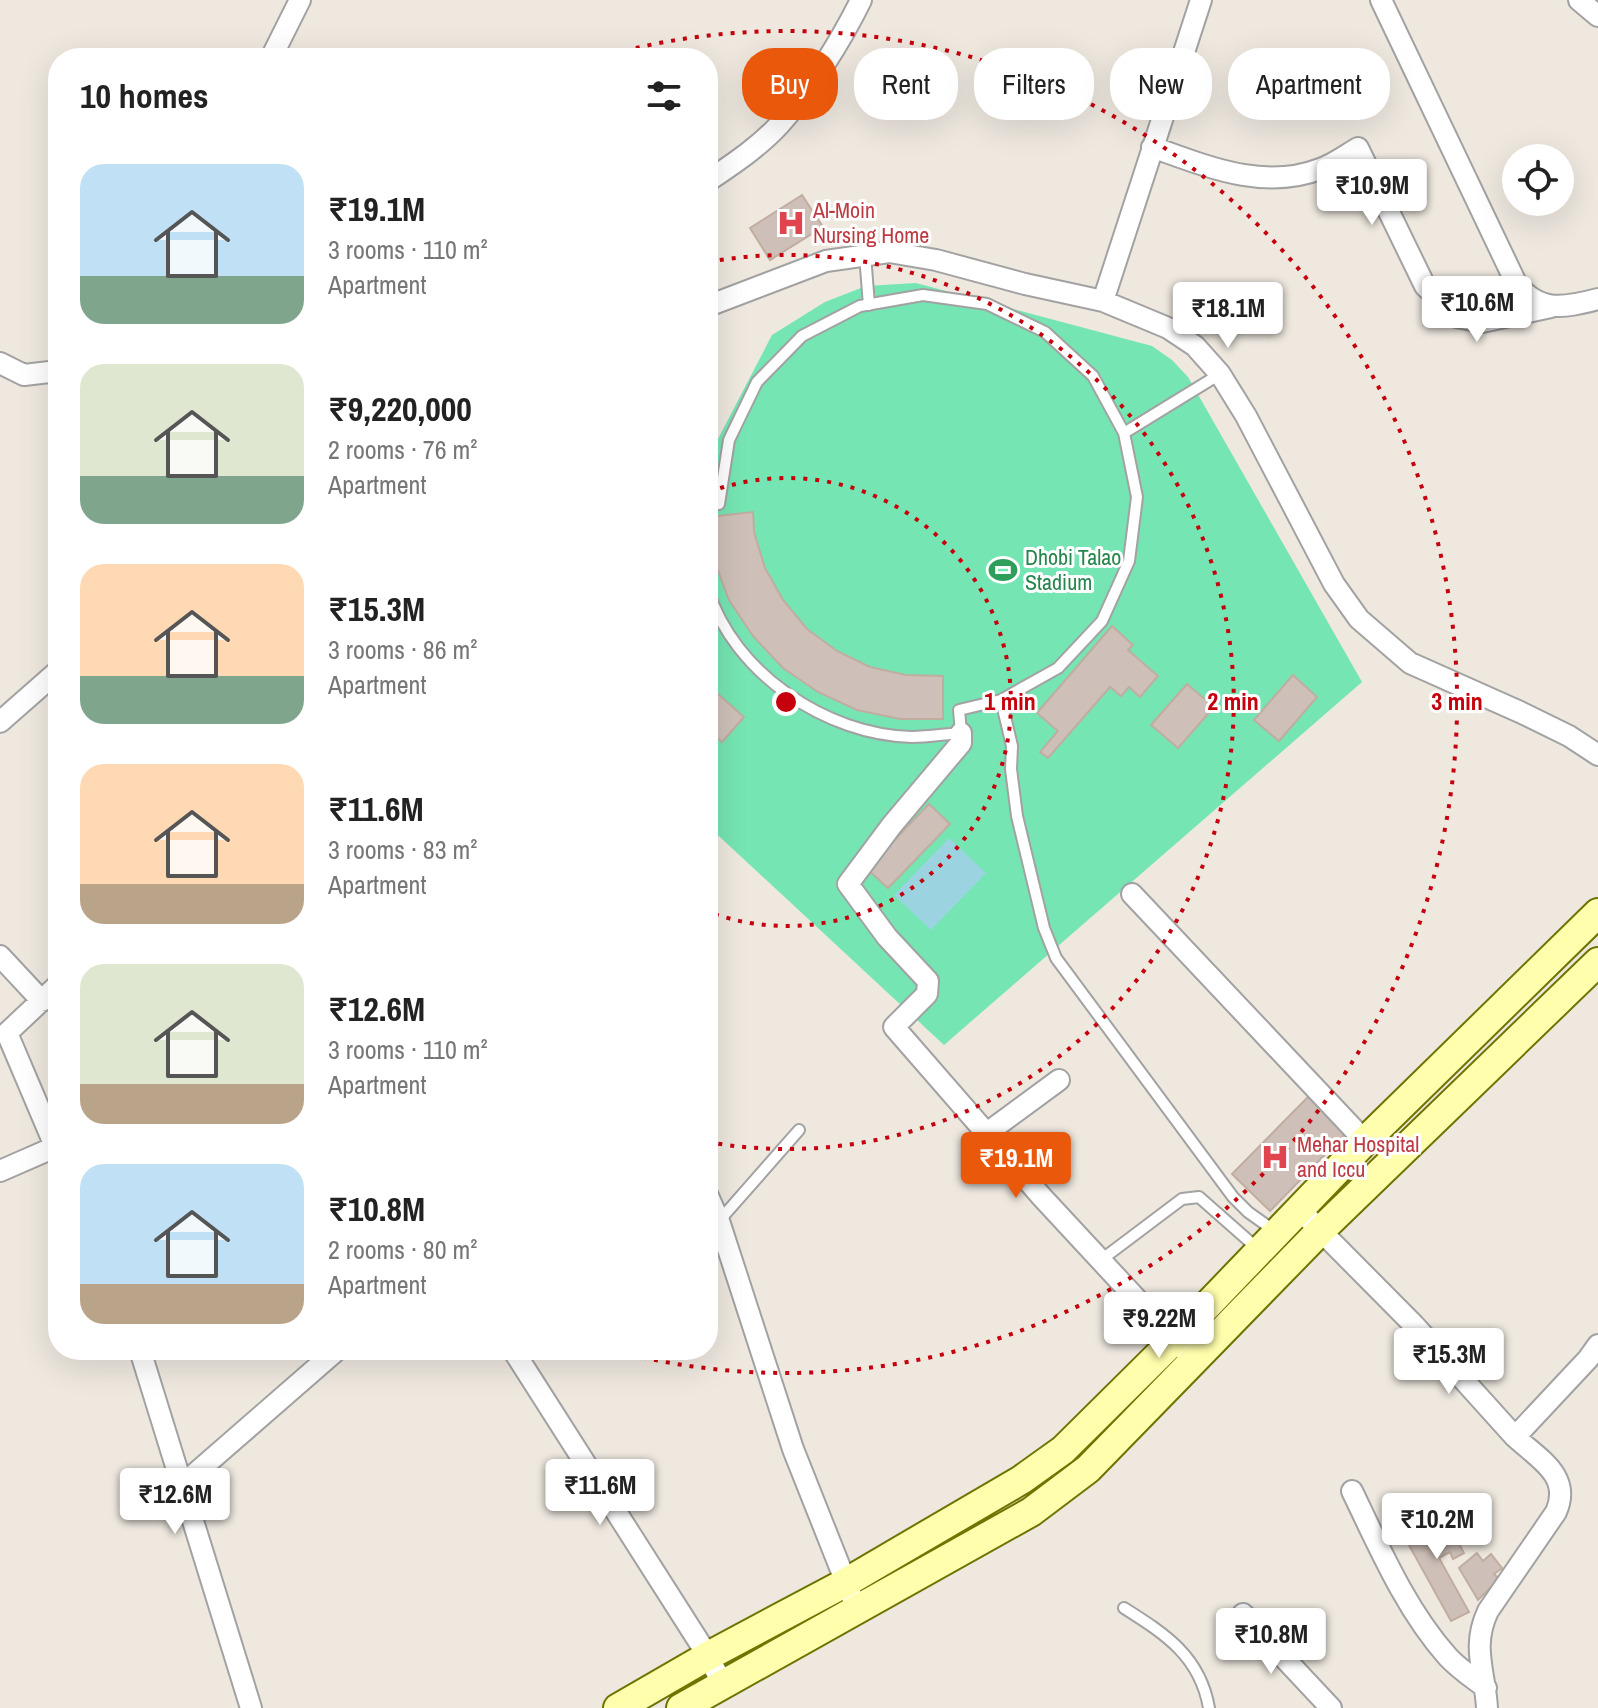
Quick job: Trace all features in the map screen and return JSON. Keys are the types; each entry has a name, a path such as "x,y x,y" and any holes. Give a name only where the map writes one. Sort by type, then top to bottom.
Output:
{"street":[{"path":"276,48 300,0"},
{"path":"718,174 742,158 780,123 851,20 861,0"},
{"path":"1103,301 1201,0"},
{"path":"1381,0 1516,283 1525,296 1537,304 1551,307"},
{"path":"1579,0 1598,16"},
{"path":"1152,147 1252,178 1284,177 1320,170 1358,148 1425,286 1457,317 1482,322 1598,299"},
{"path":"718,302 826,261 889,252 936,260 1103,301 1168,328 1195,346 1220,374 1246,416 1334,584 1359,619 1410,663 1533,718 1598,755"},
{"path":"0,363 24,375 48,372"},
{"path":"0,722 48,680"},
{"path":"961,733 961,743 892,825 848,884 887,937 928,981 927,994 894,1027 1101,1260 1195,1360"},
{"path":"1132,894 1365,1141"},
{"path":"618,1708 845,1583 1021,1480 1063,1450 1174,1340 1365,1141 1598,913"},
{"path":"0,956 42,1001"},
{"path":"681,1708 1031,1512 1088,1469 1321,1230 1598,962"},
{"path":"48,995 7,1033 48,1129"},
{"path":"987,1133 1059,1080"},
{"path":"0,1171 48,1153"},
{"path":"1299,1209 1423,1334 1561,1484 1563,1497 1556,1512 1482,1624 1478,1642 1487,1698"},
{"path":"718,1237 793,1449 857,1610"},
{"path":"1515,1437 1595,1357"},
{"path":"143,1360 251,1708"},
{"path":"182,1485 326,1360"},
{"path":"519,1360 708,1656 723,1685"},
{"path":"1352,1491 1380,1549 1434,1639 1487,1698"},
{"path":"1243,1614 1331,1708"}],"lane":[{"path":"865,255 869,305"},
{"path":"718,504 729,440 757,382 802,336 860,306 923,295 987,304 1045,332 1093,376 1124,433 1137,497 1129,561 1102,621 1058,668 1001,700 959,710 961,733 911,737 861,729 814,711 772,683 737,646 718,613"},
{"path":"1124,433 1220,374"},
{"path":"1001,700 1012,746 1011,769 1017,816 1044,928 1056,958 1268,1241"},
{"path":"718,1218 799,1130"},
{"path":"1101,1260 1182,1199 1199,1197 1268,1241"},
{"path":"1124,1608 1166,1635 1182,1651 1197,1673 1209,1708"}],"green space":[{"name":"Dhobi Talao Stadium","path":"916,283 1152,346 1172,360 1188,377 1362,682 944,1045 718,835 718,439 772,335 825,302 866,286"}],"water":[{"path":"949,838 986,873 931,930 894,895"}],"building":[{"path":"802,195 823,227 770,260 750,228"},
{"path":"753,512 754,532 765,568 783,600 807,629 837,651 870,667 906,675 943,676 943,719 900,719 857,710 818,692 783,668 753,636 729,600 718,571 718,516"},
{"path":"1112,626 1133,645 1128,650 1158,676 1140,697 1129,687 1121,696 1110,687 1048,758 1040,752 1058,731 1037,713"},
{"path":"1293,675 1317,697 1279,741 1254,720"},
{"path":"1187,684 1214,707 1178,748 1151,725"},
{"path":"718,694 744,717 722,742 718,739"},
{"path":"929,804 950,824 888,888 867,869"},
{"path":"1309,1096 1346,1133 1270,1211 1232,1174"},
{"path":"1439,1516 1444,1525 1448,1523 1464,1553 1453,1559 1450,1552 1439,1558 1469,1612 1451,1621 1400,1529 1416,1520 1423,1533 1429,1530 1425,1524"},
{"path":"1477,1553 1483,1561 1491,1554 1502,1568 1494,1574 1499,1579 1478,1600 1459,1568"}],"place":[{"name":"Al-Moin Nursing Home","path":"791,223"},
{"name":"Dhobi Talao Stadium","path":"1003,570"},
{"name":"Mehar Hospital and Iccu","path":"1275,1157"}]}
